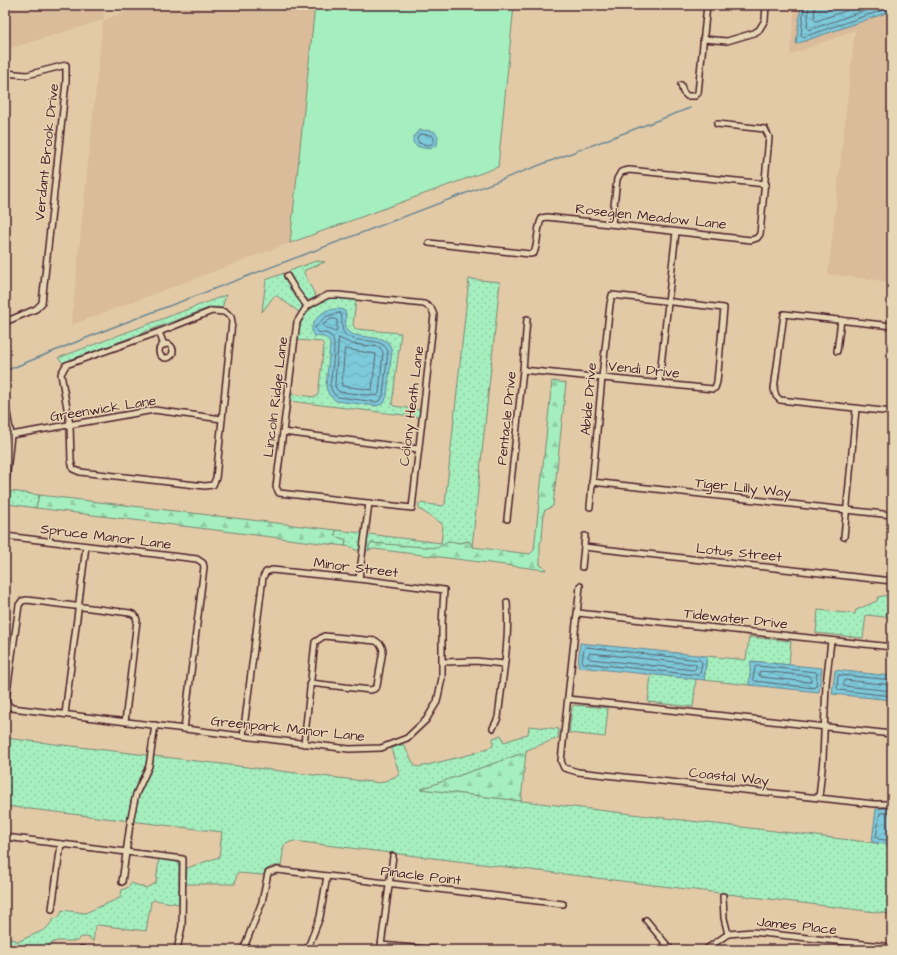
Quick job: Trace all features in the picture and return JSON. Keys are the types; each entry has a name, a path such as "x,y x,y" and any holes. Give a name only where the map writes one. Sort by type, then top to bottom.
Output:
{"street":[{"path":"681,85 686,96 695,96 698,93 707,5"},
{"path":"703,39 727,41 754,33 759,30 765,20 766,5"},
{"path":"5,11 5,38"},
{"name":"Verdant Brook Drive","path":"5,74 27,75 66,65 66,82 42,303 36,309 5,322"},
{"path":"612,224 617,179 621,172 629,170 766,184 769,137 765,129 717,124"},
{"name":"Roseglen Meadow Lane","path":"429,243 530,254 534,253 536,248 539,222 542,218 547,217 751,240 757,238 760,234 766,184"},
{"path":"659,383 676,232"},
{"path":"287,276 307,306"},
{"name":"Colony Heath Lane","path":"307,306 328,295 338,295 424,304 432,308 434,315 412,508 369,503"},
{"name":"Abide Drive","path":"590,507 602,377 612,295 668,301"},
{"name":"Vendi Drive","path":"523,370 715,388 717,382 724,308 668,301"},
{"name":"Lincoln Ridge Lane","path":"307,306 297,322 276,487 279,493 369,503"},
{"path":"212,311 224,312 231,316 232,322 216,478 213,485 205,486 80,472 73,469 71,461 70,425 61,374 66,365 159,332 212,311"},
{"path":"892,326 784,314 774,389 776,396 780,400 892,412"},
{"name":"Pentacle Drive","path":"506,518 523,370 527,319"},
{"path":"837,351 841,320"},
{"path":"159,332 164,345"},
{"path":"5,402 11,435 7,459 5,490"},
{"path":"844,537 856,409"},
{"name":"Greenwick Lane","path":"11,435 154,410 222,418"},
{"path":"282,432 418,449"},
{"name":"Tiger Lilly Way","path":"592,482 892,515"},
{"path":"359,579 369,503"},
{"name":"Spruce Manor Lane","path":"5,536 197,559 203,563 204,568 184,729"},
{"path":"582,567 585,536"},
{"path":"65,714 86,546"},
{"name":"Lotus Street","path":"584,547 892,581"},
{"name":"Minor Street","path":"243,736 263,577 266,572 272,570 444,590"},
{"path":"580,586 568,699 892,734"},
{"name":"Greenpark Manor Lane","path":"78,606 27,600 22,601 18,605 6,699 8,705 12,708 349,749 381,748 407,738 426,720 437,702 442,678 442,624 444,590"},
{"path":"493,728 498,718 504,664 508,622 507,602"},
{"path":"78,606 135,615 137,620 125,722"},
{"name":"Tidewater Drive","path":"578,613 892,647"},
{"path":"304,744 310,683 315,642 324,636 376,641 381,645 383,650 377,686 374,689 370,690 310,683"},
{"path":"819,798 823,759 826,684 831,641"},
{"path":"443,662 476,661 504,664"},
{"name":"Coastal Way","path":"568,699 561,760 564,768 578,772 874,804 892,804"},
{"path":"122,882 131,817 136,794 149,766 155,725"},
{"path":"5,837 183,859 182,926 177,950"},
{"path":"52,909 61,844"},
{"path":"393,856 380,947 436,950"},
{"name":"Pinacle Point","path":"243,950 262,902 268,873 277,870 563,904"},
{"path":"307,950 320,917 327,876"},
{"path":"705,950 728,934 724,918 723,896"},
{"path":"646,920 671,950"},
{"name":"James Place","path":"728,934 752,932 892,946"}],"shaded area":[{"path":"12,5 105,5 104,20 133,9 133,5 315,5 290,243 71,325 103,20 9,49"},
{"path":"795,5 892,5 892,282 828,274 855,30 790,55"}],"green space":[{"path":"315,5 514,5 498,167 290,243"},
{"path":"316,261 325,262 305,270 304,273 316,297 309,300 302,295 289,271"},
{"path":"284,273 291,290 302,303 302,308 299,312 277,296 274,296 262,312 266,280"},
{"path":"469,279 500,282 472,547 469,541 460,543 448,541 437,549 371,543 369,550 366,551 368,534 441,543 443,526 441,523 419,509 419,503 443,506 445,504"},
{"path":"226,295 222,308 212,307 206,309 63,363 58,358"},
{"path":"332,298 356,300 353,325 356,329 401,333 392,404 394,406 420,410 419,417 289,401 290,394 315,397 318,395 324,345 322,342 296,340 300,325 307,313 318,304"},
{"path":"552,381 566,383 553,506 544,511 542,540 540,543 540,565 546,570 374,549 369,550 371,543 437,548 448,541 460,543 469,541 472,547 530,554 534,550"},
{"path":"11,491 39,495 36,508 8,504"},
{"path":"39,495 336,530 335,536 346,540 345,546 36,508"},
{"path":"336,530 362,533 360,550 355,550 352,547 345,546 346,540 335,536"},
{"path":"892,594 892,611 887,612 886,617 866,615 863,638 816,633 818,610 855,614 856,610 877,601 878,597"},
{"path":"749,637 791,641 789,665 752,661 749,685 704,680 707,656 746,660"},
{"path":"651,674 696,679 693,707 648,702"},
{"path":"574,705 608,708 605,737 569,733 572,708"},
{"path":"529,726 559,729 558,738 527,750 526,752 422,789 892,845 892,914 293,841 284,845 281,866 270,867 263,875 237,873 235,884 186,884 187,868 219,857 222,832 5,806 5,738 380,783 399,775 391,749 403,744 415,766 419,767 472,754 493,746 493,738 501,735 504,742 528,734"},
{"path":"526,752 521,801 421,789"},
{"path":"159,858 174,860 179,864 179,904 154,900 151,902 146,931 98,925 95,926 93,942 90,938 81,937 77,941 57,941 48,945 50,950 5,950 5,938 16,940 17,942 46,929 54,919 58,918 62,910 85,913 120,898 122,890 129,887 131,883 146,888 156,883"}],"water":[{"path":"801,5 892,5 892,11 796,44"},
{"path":"420,130 434,131 438,136 437,145 430,149 417,146 413,142 413,138"},
{"path":"341,309 345,311 345,328 348,332 354,335 382,339 388,342 392,350 387,396 384,403 377,406 336,401 329,395 326,387 330,344 324,337 314,336 312,329 315,321 321,314 330,310"},
{"path":"580,643 707,656 704,680 578,667"},
{"path":"751,661 822,668 819,692 749,685"},
{"path":"835,670 892,676 892,700 832,694"},
{"path":"892,808 892,845 872,842 876,809"}],"waterway":[{"path":"5,371 111,328 690,108"}]}
